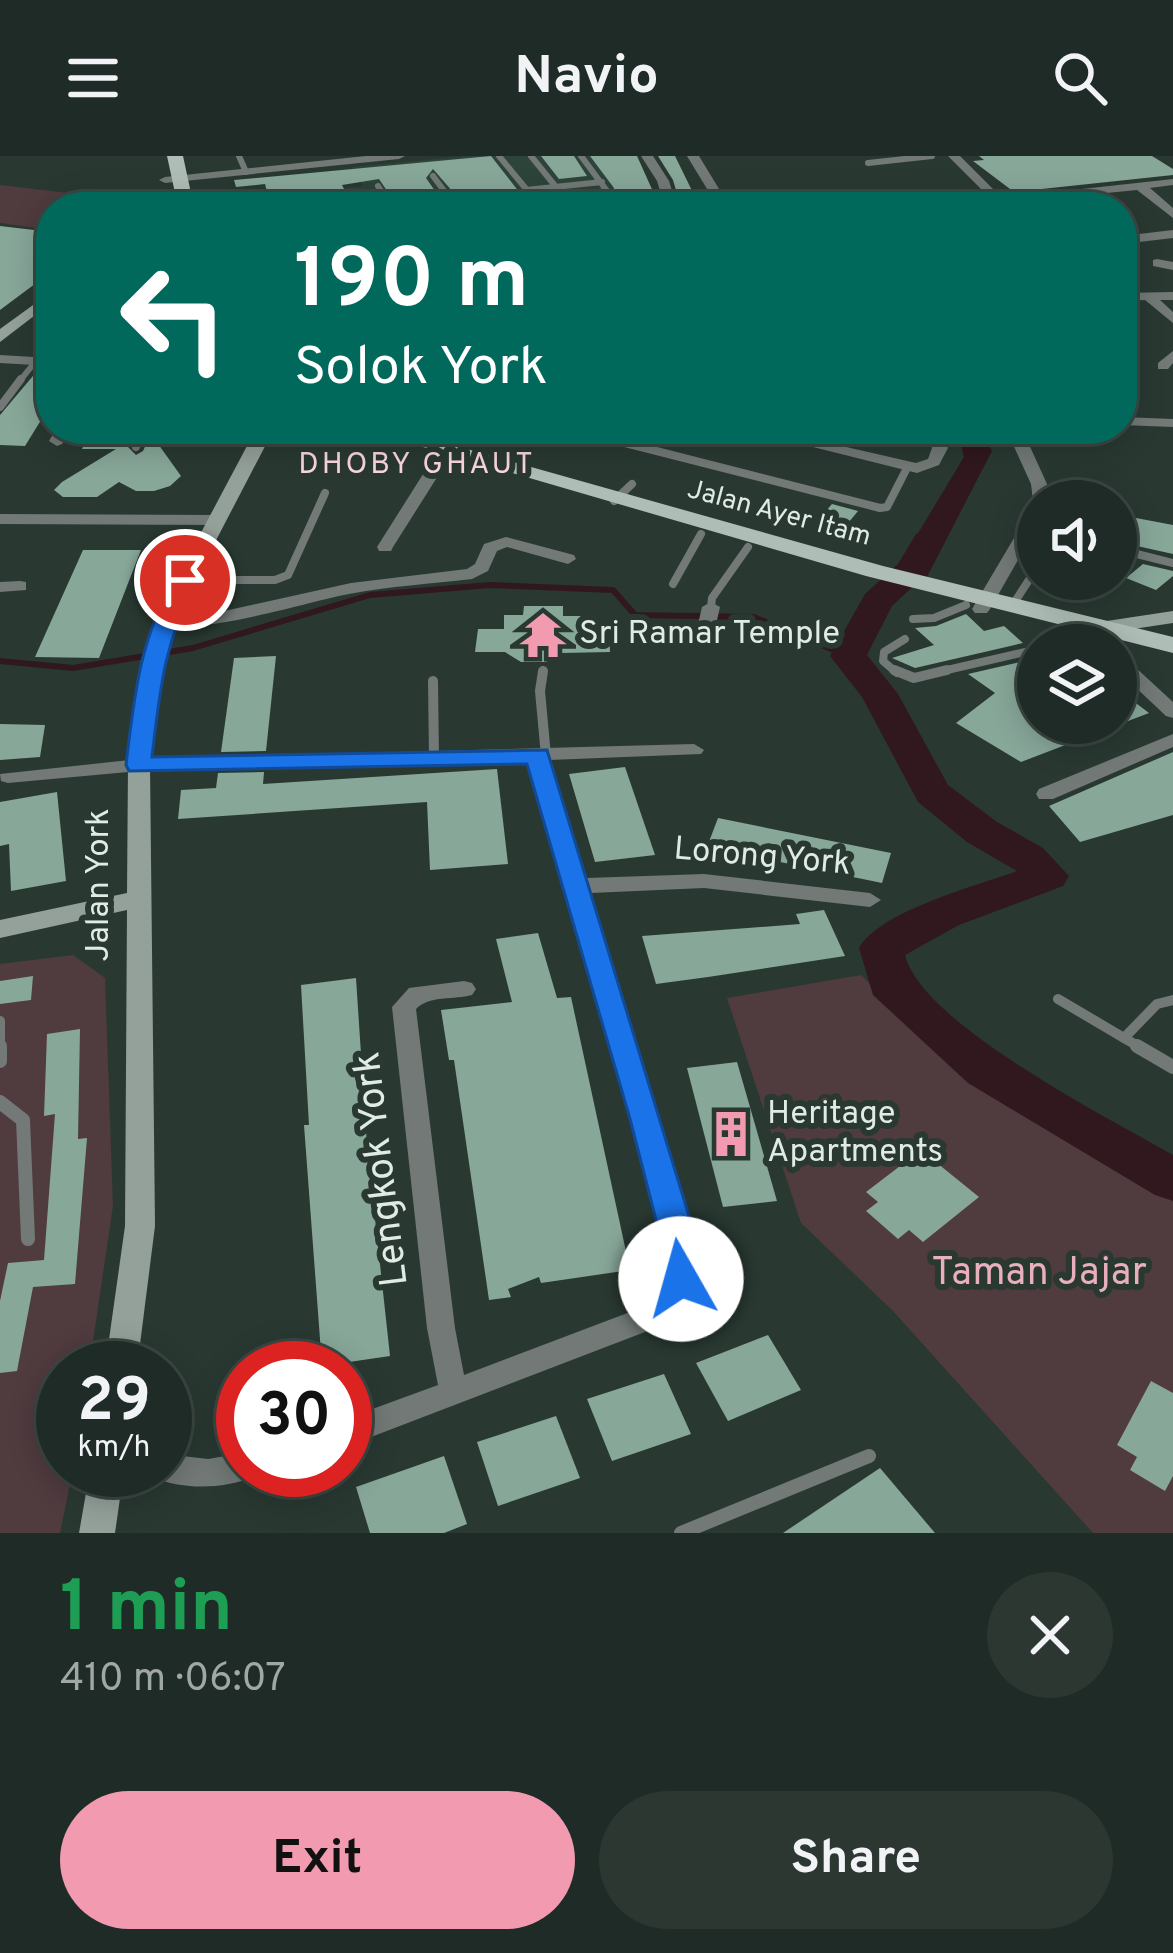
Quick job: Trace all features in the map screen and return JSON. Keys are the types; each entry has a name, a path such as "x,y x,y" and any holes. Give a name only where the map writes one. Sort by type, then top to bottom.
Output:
{"main road":[{"path":"160,156 172,179"},
{"path":"172,192 175,156"},
{"name":"Jalan Ayer Itam","path":"391,444 701,535 971,601 1036,624"},
{"name":"Jalan Ayer Itam","path":"435,444 623,492 870,575"},
{"name":"Jalan Ayer Itam","path":"1137,646 1173,645"},
{"name":"Jalan Ayer Itam","path":"1137,654 1173,660"}],"street":[{"path":"172,179 399,156"},
{"path":"647,156 666,192"},
{"path":"693,156 715,192"},
{"path":"954,156 990,192"},
{"path":"1094,192 1173,182"},
{"path":"1140,186 1173,214"},
{"path":"1137,238 1173,234"},
{"path":"1157,263 1173,266"},
{"path":"1137,296 1173,296"},
{"path":"1148,296 1173,320"},
{"path":"0,337 36,306"},
{"path":"0,359 36,362"},
{"path":"1137,422 1173,423"},
{"name":"Jalan York","path":"125,1341 140,1226 139,765 157,639 257,444"},
{"path":"810,444 908,468 934,462 938,444"},
{"path":"1021,444 1037,480"},
{"path":"386,547 440,460"},
{"path":"0,519 217,520"},
{"path":"971,601 1017,539"},
{"path":"157,639 206,620 351,588 472,574 494,544 506,542 568,560"},
{"path":"0,587 20,586"},
{"path":"1137,632 1173,617"},
{"path":"1137,680 1173,712"},
{"path":"1046,794 1173,740"},
{"path":"8,777 139,765 694,750"},
{"path":"372,1422 648,1318 667,1303 681,1279 679,1239 542,756"},
{"name":"Lorong York","path":"577,886 704,881 870,901"},
{"path":"0,929 140,898"},
{"name":"Lengkok York","path":"453,1389 441,1328 404,1006 417,994 464,989"},
{"path":"97,1533 103,1497"}],"lane":[{"path":"239,156 246,172"},
{"path":"499,156 526,190 602,182"},
{"path":"531,156 556,187"},
{"path":"581,156 607,191 601,192"},
{"path":"868,164 932,156"},
{"path":"433,176 445,192"},
{"path":"378,186 382,192"},
{"path":"0,407 36,369"},
{"path":"629,444 880,508 887,507 908,468"},
{"path":"185,580 275,580 288,574 325,493"},
{"path":"673,584 701,535"},
{"path":"707,620 712,598 748,547"},
{"path":"1137,554 1173,563"},
{"path":"913,619 934,618 1017,579"},
{"path":"905,639 884,652 883,661 898,674 914,678 1017,655"},
{"path":"542,756 539,691 543,671"},
{"path":"433,681 434,759"},
{"path":"1058,999 1173,1066"},
{"path":"1124,1038 1157,1004 1173,1000"},
{"path":"0,1021 0,1061"},
{"path":"0,1102 23,1120 28,1239"},
{"path":"681,1533 869,1456"}],"shaded area":[{"path":"468,156 609,156 626,192 346,192 344,188 363,186 352,167"},
{"path":"961,444 988,444 992,451 927,577 897,568 964,457"}],"green space":[{"path":"0,185 60,192 36,192 36,228 0,223"},
{"path":"73,955 105,978 113,1206 93,1341 36,1341 36,1497 67,1497 60,1533 0,1533 0,964"},
{"name":"Taman Jajar","path":"861,975 958,1071 1173,1199 1173,1533 1093,1533 893,1311 801,1223 727,998"}],"building":[{"path":"491,156 519,192 453,192 433,169 426,178 436,192 388,192 379,179 342,185 346,192 267,192 265,184 236,187 234,180"},
{"path":"541,156 574,156 587,176 559,179"},
{"path":"590,156 637,156 653,192 612,192"},
{"path":"658,156 675,156 693,192 677,192"},
{"path":"979,156 1152,156 1173,169 1173,175 1014,192 973,161 984,160"},
{"path":"0,226 36,230 36,283 0,310"},
{"path":"36,372 36,428 25,446 0,445 0,415"},
{"path":"84,444 129,444 136,455 146,444 158,444 181,476 154,491 136,491 119,482 97,497 63,497 54,490 62,482 116,449 82,449"},
{"path":"832,504 858,511 840,533 813,526"},
{"path":"1137,518 1173,525 1173,554 1137,546"},
{"path":"83,550 141,550 99,658 35,657"},
{"path":"1143,564 1173,571 1173,576 1156,590 1137,582 1137,569"},
{"name":"Sri Ramar Temple","path":"524,606 563,606 563,616 584,616 583,628 609,628 610,652 561,653 546,662 521,662 505,652 475,652 478,629 504,629 504,615 523,615"},
{"path":"966,614 984,631 1004,626 1017,638 1017,644 915,668 892,658 934,645 915,628 936,626"},
{"path":"276,656 266,751 221,752 234,658"},
{"path":"1017,663 1017,744 1068,744 1021,762 956,723 995,693 968,674"},
{"path":"0,724 45,725 40,757 0,760"},
{"path":"1173,752 1173,815 1080,842 1049,806"},
{"path":"625,767 655,855 595,862 569,774"},
{"path":"497,769 508,864 430,870 427,802 178,819 181,790 216,788 218,773 264,772 263,784"},
{"path":"57,792 66,881 11,891 9,844 0,846 0,802"},
{"path":"718,818 891,853 882,883 707,847"},
{"path":"824,910 845,956 656,984 642,936 800,924 796,914"},
{"path":"538,933 557,998 571,997 630,1270 541,1283 539,1277 508,1289 511,1297 489,1300 454,1060 449,1060 441,1010 512,1002 496,939"},
{"path":"33,976 31,1000 0,1004 0,981"},
{"path":"356,978 367,1145 390,1356 372,1359 372,1341 320,1341 304,1125 309,1125 301,985"},
{"path":"80,1029 78,1139 87,1138 75,1284 33,1287 17,1371 0,1373 0,1301 8,1263 44,1260 55,1114 44,1116 47,1034"},
{"name":"Heritage Apartments","path":"737,1062 777,1201 723,1207 687,1068"},
{"path":"921,1150 979,1197 923,1242 909,1230 898,1239 866,1211 878,1202 866,1192"},
{"path":"768,1335 801,1390 728,1421 696,1363"},
{"path":"664,1374 691,1434 612,1461 587,1399"},
{"path":"1151,1381 1173,1393 1173,1476 1165,1491 1130,1470 1137,1457 1117,1445"},
{"path":"556,1416 580,1478 498,1506 477,1442"},
{"path":"444,1456 467,1524 444,1533 370,1533 359,1497 372,1497 372,1481"},
{"path":"880,1468 935,1533 783,1533"}],"waterway":[{"path":"928,541 911,570 877,601 848,656 879,694 932,793 1048,876 943,914 881,948 889,983 985,1070 1173,1180"},
{"path":"0,661 73,668 193,648 370,595 490,585 613,590 635,615 754,617 848,656"}],"place":[{"name":"Sri Ramar Temple","path":"543,635"},
{"name":"Heritage Apartments","path":"731,1134"}],"district":[{"name":"DHOBY GHAUT","path":"417,465"}],"route":[{"path":"185,580 151,659 139,765 538,756 610,987 679,1239 681,1279"}]}
